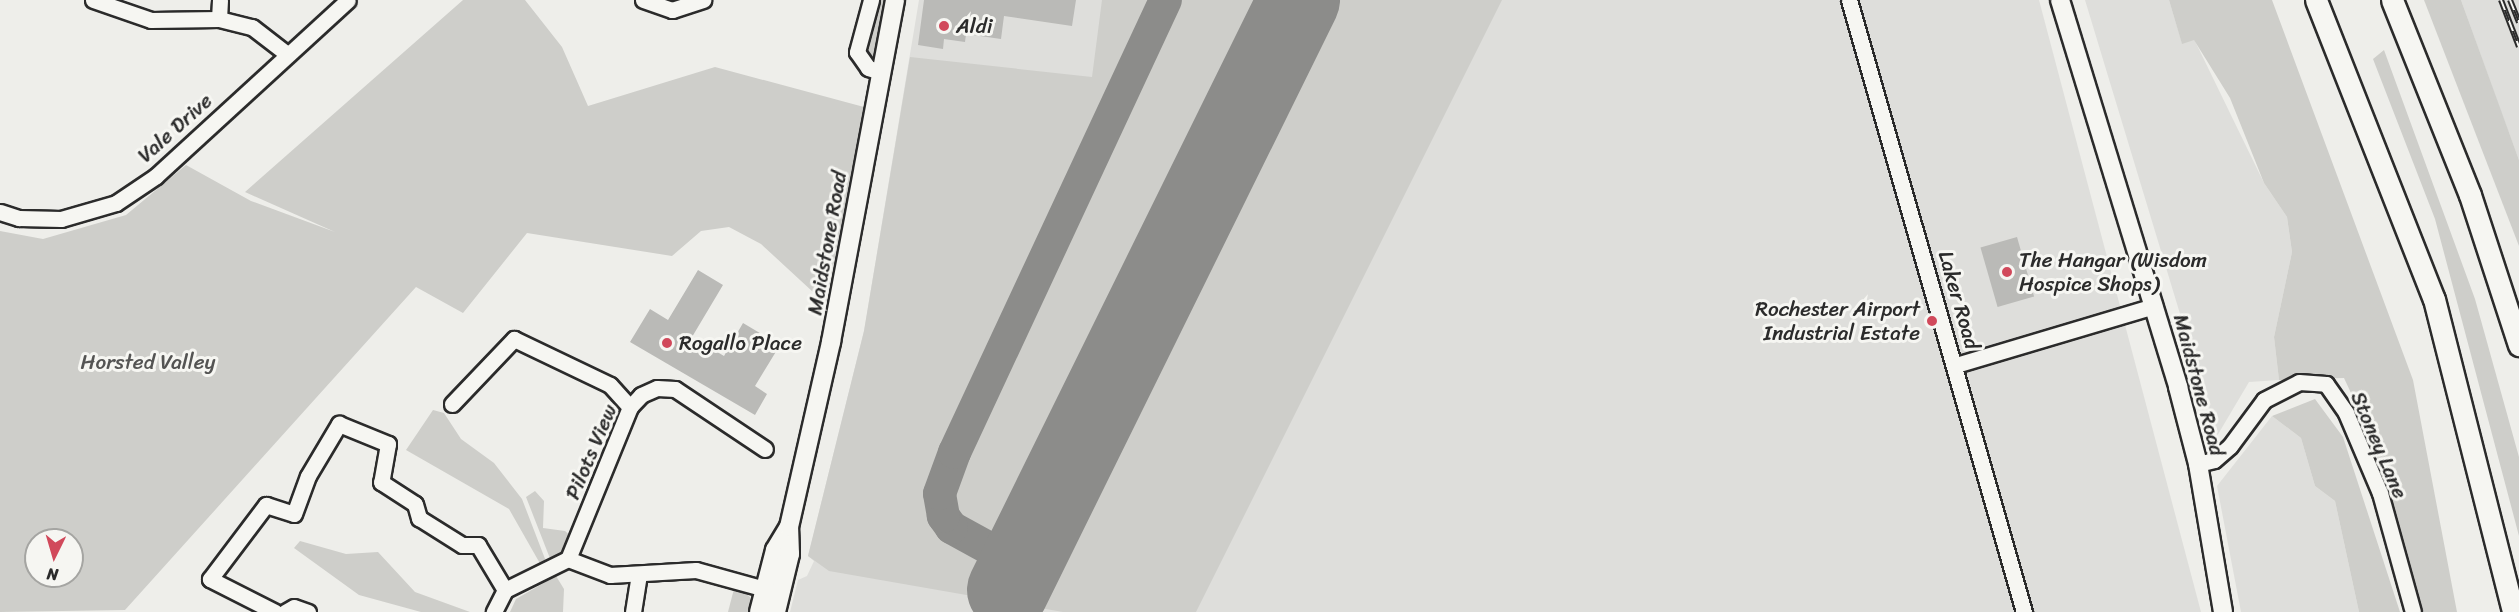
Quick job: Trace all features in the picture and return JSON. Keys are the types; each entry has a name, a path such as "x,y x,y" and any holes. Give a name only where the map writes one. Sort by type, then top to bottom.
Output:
{"highway":[{"path":"2316,0 2434,299 2514,612"},
{"path":"2392,0 2470,195 2519,345"}],"main road":[{"name":"Maidstone Road","path":"776,612 790,554 789,527 833,332 896,0"},
{"name":"Maidstone Road","path":"2060,0 2154,306 2198,464 2223,612"},
{"name":"Maidstone Road","path":"759,612 775,550 789,527"}],"street":[{"path":"93,0 151,20 219,19 252,27 287,54"},
{"path":"219,19 220,0"},
{"name":"Vale Drive","path":"0,212 19,218 61,219 116,203 156,176 348,0"},
{"path":"643,0 672,10 703,0"},
{"path":"871,0 857,52 868,68 881,72"},
{"name":"Laker Road","path":"1849,0 1956,365 2024,612"},
{"path":"1956,365 2154,306"},
{"path":"452,404 514,339 610,385 630,407"},
{"name":"Stoney Lane","path":"2198,464 2214,459 2230,446 2264,400 2299,382 2326,384 2346,413 2380,493 2413,612"},
{"name":"Pilots View","path":"568,559 630,407 657,388 675,389 765,449"},
{"path":"275,612 245,593 209,583 266,505 294,514 308,476 339,424 388,444 382,484 415,504 420,519 463,545 478,545 505,590"},
{"path":"495,612 505,590 568,559 610,575 696,570 765,589"},
{"path":"633,612 639,575"},
{"path":"285,612 294,607 308,612"}],"shaded area":[{"path":"919,0 1841,0 2017,612 790,612 798,580 807,576 814,561 808,556 864,331"},
{"path":"1853,0 2039,0 2201,612 2018,612"},
{"path":"2085,0 2169,0 2182,43 2194,39 2264,183 2287,217 2292,252 2274,337 2279,380 2249,382 2217,436"},
{"path":"2461,0 2519,0 2519,160 2500,109"},
{"path":"2272,416 2301,438 2315,486 2335,501 2359,612 2241,612 2217,486"}],"green space":[{"name":"Horsted Valley","path":"463,0 525,0 562,47 588,106 715,67 864,107 826,304 761,244 729,227 701,231 672,256 527,233 463,313 416,287 125,610 0,612 0,231 43,239 126,215 186,165 251,201 335,232 245,192"},
{"path":"875,0 886,0 872,62 863,56"},
{"path":"1102,0 1502,0 1196,612 1063,612 829,571 808,556 864,331 910,57 1092,77"},
{"path":"2169,0 2272,0 2413,380 2457,612 2422,612 2371,436 2344,378 2279,380 2274,337 2292,252 2287,217 2264,183 2230,98 2194,40 2182,44"},
{"path":"2424,0 2461,0 2519,160 2519,246"},
{"path":"2384,50 2475,299 2519,457 2519,536 2435,219 2373,59"},
{"path":"2315,399 2343,437 2400,612 2359,612 2335,501 2315,486 2301,438 2272,416"},
{"path":"433,410 444,413 461,439 494,463 522,499 547,564 542,567 509,509 406,450"},
{"path":"535,491 544,501 543,528 565,531 574,539 551,561 526,497"},
{"path":"300,541 346,554 378,552 415,592 470,612 421,612 359,595 294,548"},
{"path":"556,576 564,589 563,612 510,612 516,599"},
{"path":"735,585 750,597 751,612 728,612"}],"building":[{"path":"924,0 1076,0 1072,26 1004,16 1001,39 966,34 965,42 944,39 943,49 918,45"},
{"name":"The Hangar (Wisdom Hospice Shops)","path":"2017,237 2034,297 1998,307 1980,247"},
{"name":"Rogallo Place","path":"698,270 723,285 692,337 724,356 743,323 780,345 755,386 767,394 755,415 630,342 650,309 668,320"}],"taxiway":[{"path":"1020,565 951,527 943,516 939,493 954,452 1165,0"}],"runway":[{"path":"1008,590 1299,0"}],"railway":[{"path":"2501,0 2519,47"},
{"path":"2510,0 2519,22"}],"place":[{"name":"Aldi","path":"944,26"},
{"name":"The Hangar (Wisdom Hospice Shops)","path":"2007,272"},
{"name":"Rochester Airport Industrial Estate","path":"1932,321"},
{"name":"Rogallo Place","path":"667,343"}]}
